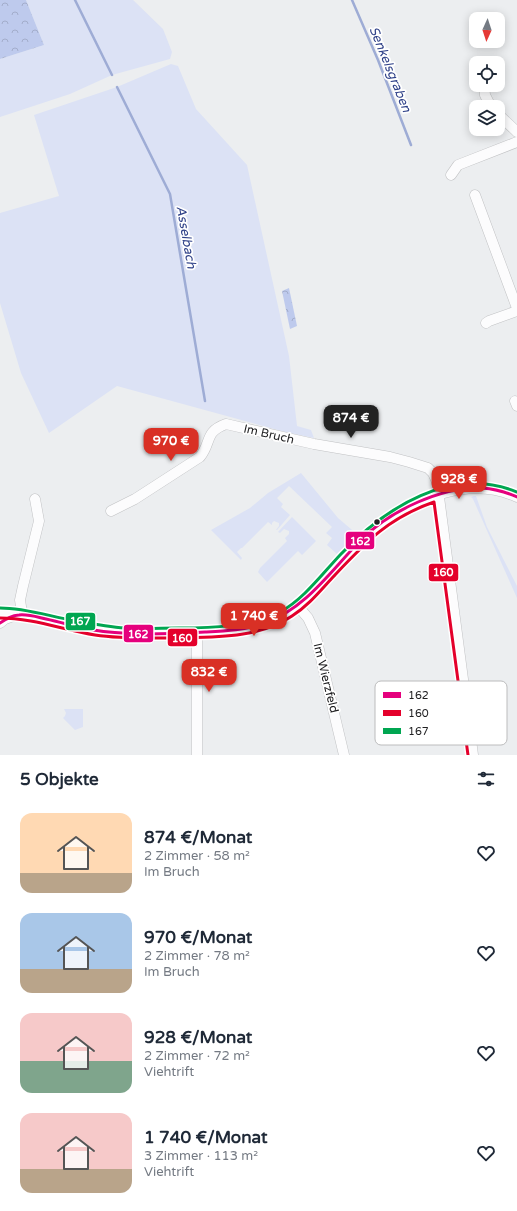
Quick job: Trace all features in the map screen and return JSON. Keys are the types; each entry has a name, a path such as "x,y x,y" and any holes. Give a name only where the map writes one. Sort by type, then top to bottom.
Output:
{"street":[{"path":"505,121 517,132"},
{"path":"451,175 458,165 517,142"},
{"path":"475,195 517,310 486,323"},
{"name":"Im Bruch","path":"111,511 135,498 200,457 205,451 213,431 226,424 309,443 390,457 428,468 433,473 435,478 438,495 463,681"},
{"path":"1,612 24,614 111,632 152,634 197,633 264,624 283,616 297,605 363,538 390,517 411,505 438,495 466,488 495,489 517,497"},
{"path":"24,614 20,600 22,586 40,521 35,499"},
{"name":"Im Wierzfeld","path":"297,605 308,618 315,632 344,755"},
{"path":"0,623 13,615 24,614"},
{"path":"197,633 197,755"},
{"name":"Im Bruch","path":"472,745 473,755"}],"shaded area":[{"path":"26,0 133,0 163,29 172,52 170,59 112,75 70,94 0,117 0,59 44,45"},
{"path":"171,64 178,66 196,109 247,165 289,356 297,426 311,430 314,438 285,432 117,386 49,433 21,373 0,303 0,213 59,196 34,115 117,87"},
{"path":"301,473 338,518 358,535 337,554 327,545 332,538 326,533 332,527 289,486 277,498 283,504 281,507 290,515 277,530 279,523 274,521 272,525 268,522 237,552 242,558 241,560 211,530 250,508 268,493"},
{"path":"476,496 487,527 517,586 517,598 471,497"},
{"path":"292,517 316,541 302,555 298,551 267,582 258,572 260,568 287,541 285,538 289,534 289,531 284,529 280,533 278,532"},
{"path":"64,709 83,709 83,727 75,730 63,718 66,713"}],"green space":[{"path":"0,0 26,0 44,45 0,59"},
{"path":"289,288 297,326 290,329 282,291"}],"waterway":[{"name":"Asselbach","path":"75,0 112,75"},
{"name":"Senkelsgraben","path":"352,0 378,60 411,145"},
{"name":"Asselbach","path":"117,87 170,194 205,401"}],"transit line":[{"name":"167","path":"0,608 20,609 89,623 125,628 204,628 243,624 280,612 297,601 358,537 399,507 421,496 444,488 468,484 492,485 517,492"},
{"name":"162","path":"0,623 11,616 29,615 87,629 131,634 205,632 235,630 250,627 265,623 294,608 318,587 362,539 387,519 418,502 450,491 467,488 491,489 517,497"},
{"name":"160","path":"0,618 24,620 83,633 125,638 220,637 250,633 265,629 279,624 303,608 356,553 379,532 403,516 434,502 458,681"},
{"name":"160","path":"467,745 468,755"}]}
